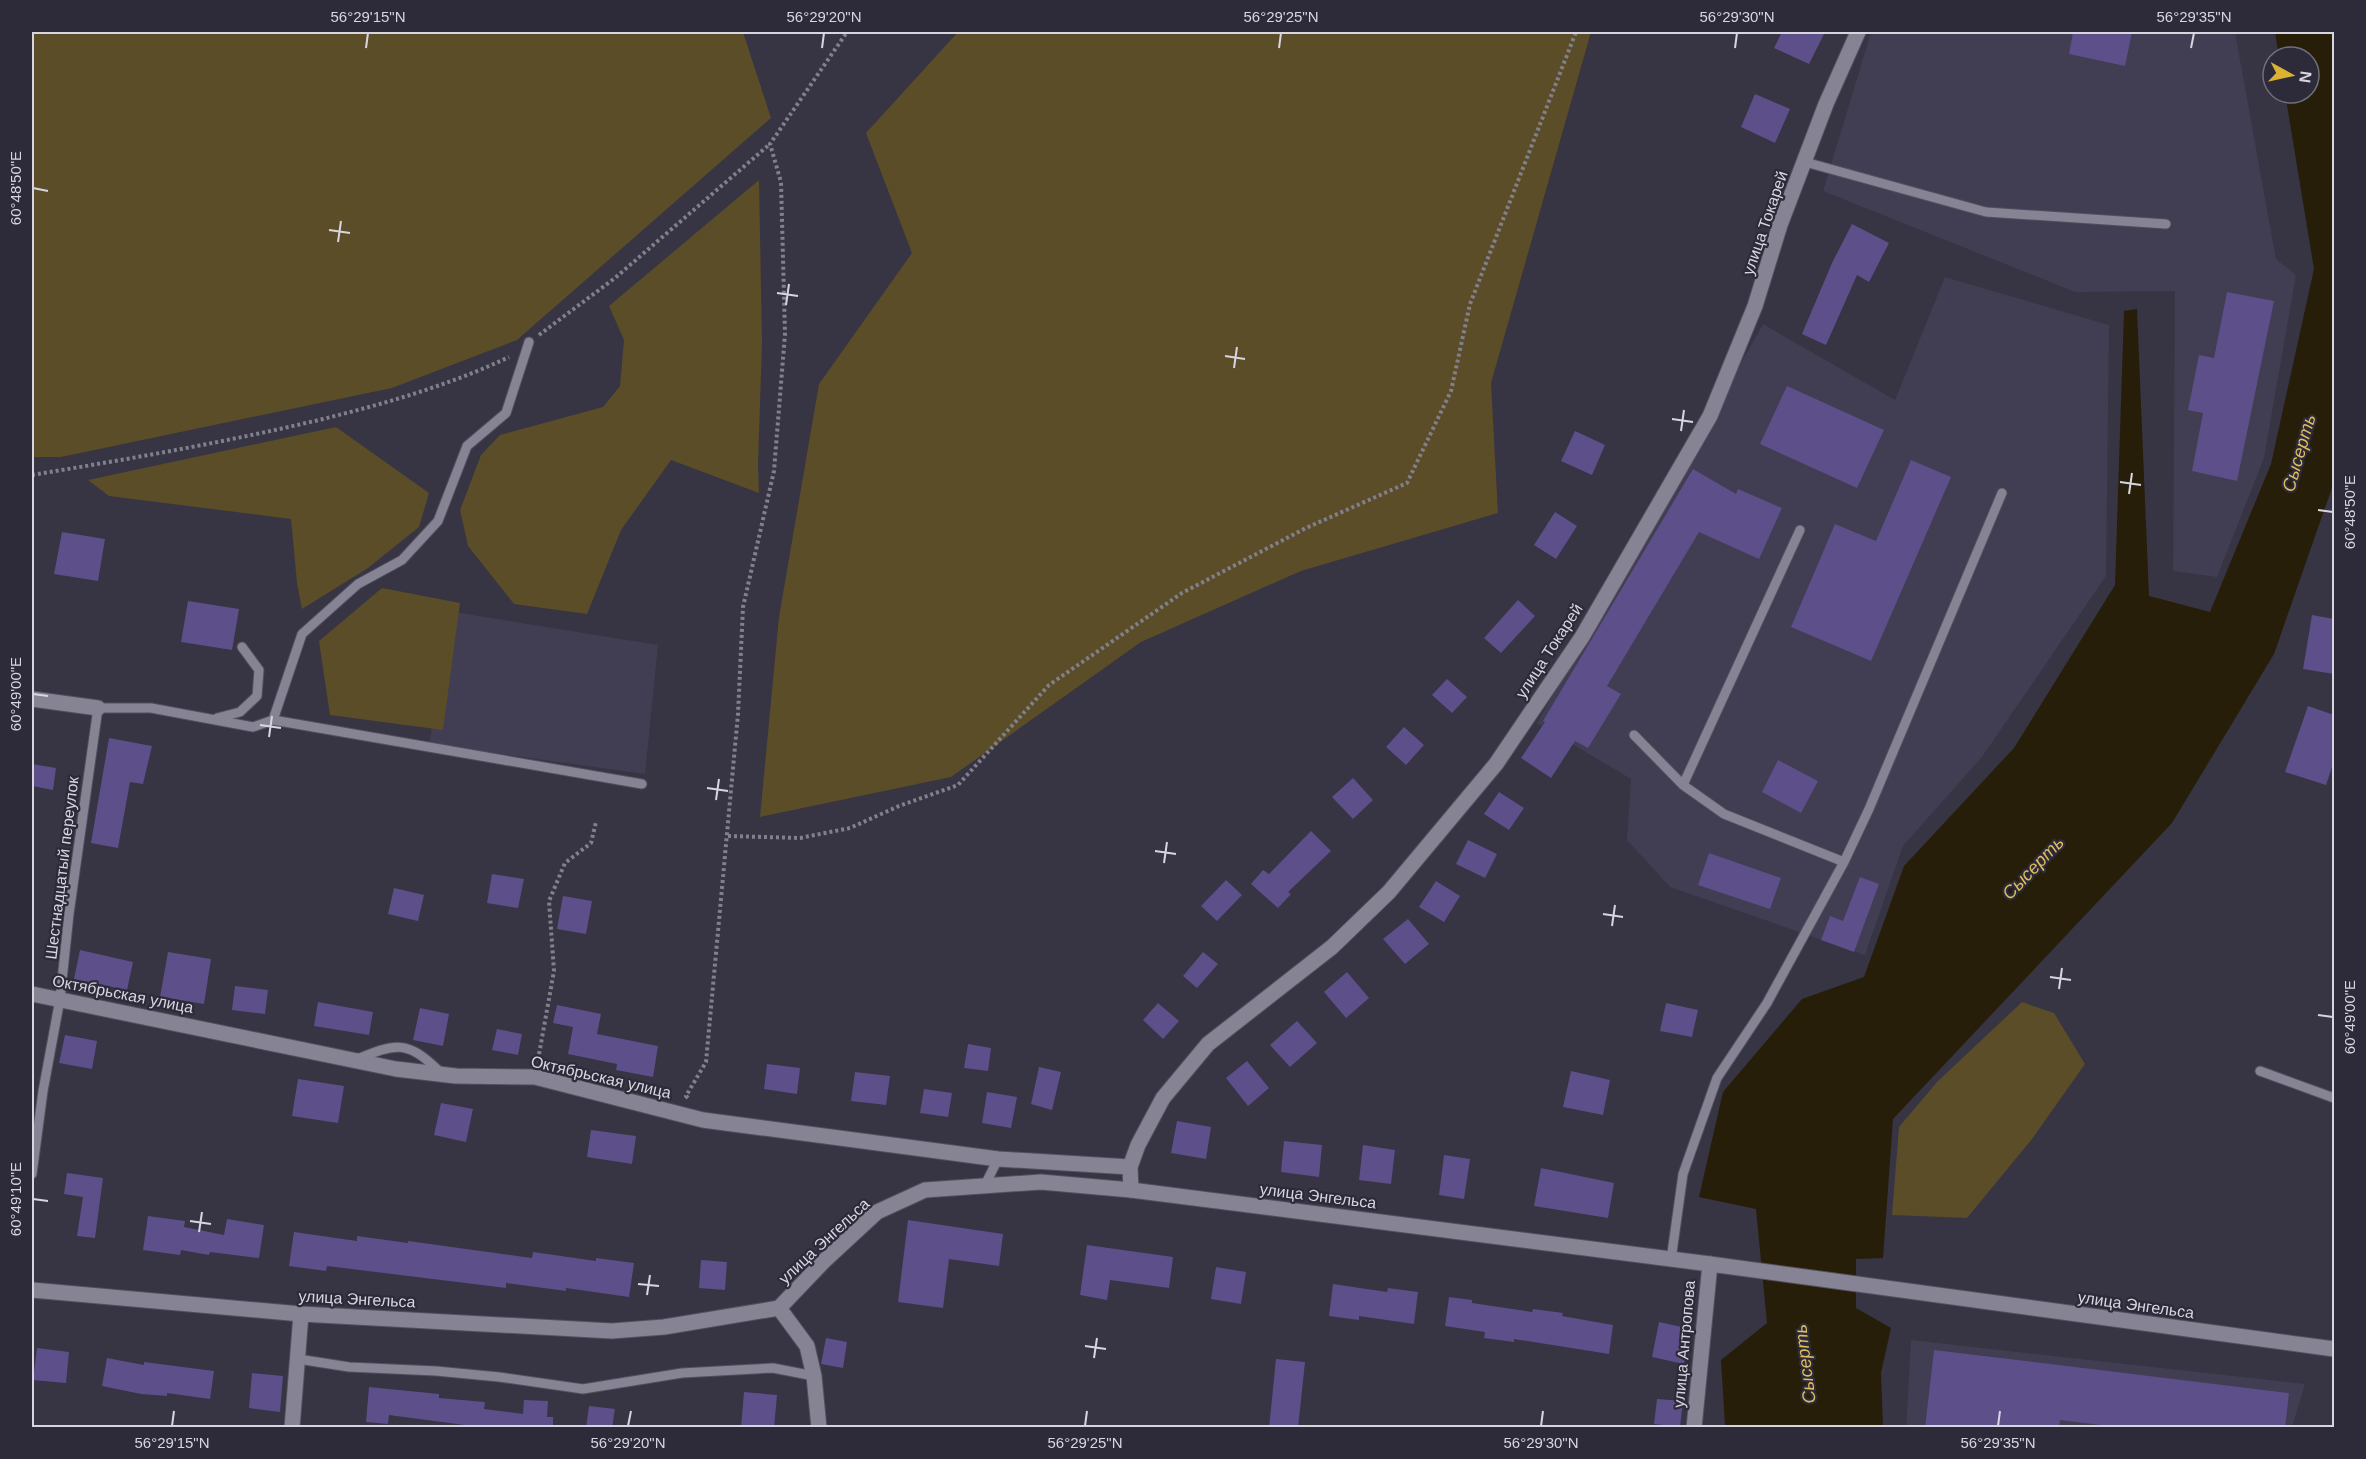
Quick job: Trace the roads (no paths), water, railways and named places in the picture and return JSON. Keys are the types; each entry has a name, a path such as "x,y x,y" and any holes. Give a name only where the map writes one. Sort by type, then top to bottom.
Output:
{"street":[{"name":"улица Токарей","path":"1131,1190 1130,1167 1138,1145 1163,1098 1208,1044 1332,947 1389,892 1496,764 1582,637 1710,416 1755,306 1780,225 1826,104 1858,32"},
{"path":"32,699 98,708"},
{"name":"Октябрьская улица","path":"32,994 396,1069 442,1074 535,1077 703,1120 998,1160 1130,1167"},
{"name":"улица Энгельса","path":"32,1290 301,1314 612,1331 664,1328 779,1308 824,1261 877,1212 925,1190 1041,1182 1131,1190 1710,1264 2334,1349"},
{"name":"улица Антропова","path":"1694,1428 1710,1264"},
{"path":"779,1308 807,1346 814,1376 819,1428"},
{"path":"292,1428 301,1314"}],"lane":[{"path":"1805,162 1986,212 2166,224"},
{"path":"273,720 302,634 358,584 402,560 438,521 467,446 506,413 529,342"},
{"path":"1671,1260 1683,1174 1717,1078 1767,1003 1844,862 1874,799 2002,493"},
{"path":"1683,785 1800,530"},
{"path":"213,719 240,712 257,696 259,670 242,647"},
{"path":"98,708 151,708 252,727 273,720 642,784"},
{"name":"Шестнадцатый переулок","path":"32,1174 43,1091 60,999 69,914 98,708"},
{"path":"1634,735 1683,785 1724,814 1844,862"},
{"path":"354,1060 388,1047 404,1048 425,1057 442,1074"},
{"path":"2260,1071 2334,1098"},
{"path":"985,1185 998,1160"},
{"path":"298,1359 349,1367 499,1377 583,1389 682,1373 773,1368 814,1376"}],"water":[{"name":"Сысерть","path":"2275,32 2334,32 2334,482 2274,654 2172,823 1893,1119 1883,1258 1856,1259 1856,1308 1891,1328 1881,1373 1883,1427 1734,1428 1725,1425 1721,1360 1767,1323 1756,1209 1699,1197 1723,1092 1802,999 1864,977 1904,866 2014,748 2115,585 2124,311 2137,309 2149,596 2210,612 2271,464 2314,269 2287,105 2321,105 2321,45 2277,45"}]}
